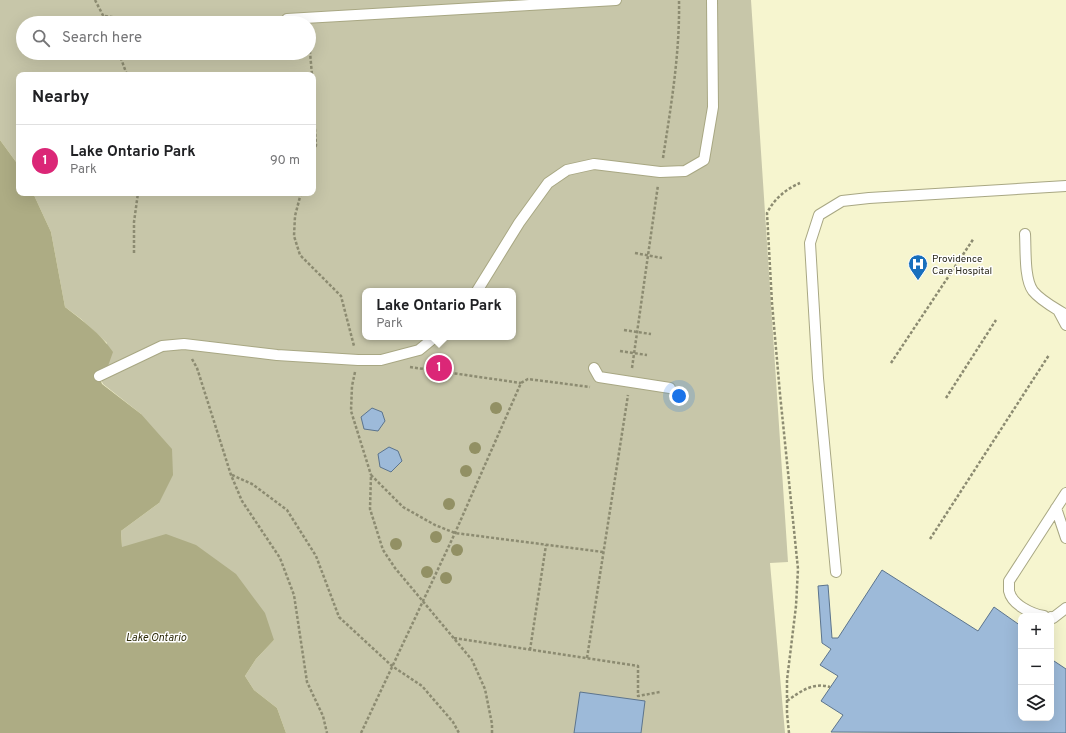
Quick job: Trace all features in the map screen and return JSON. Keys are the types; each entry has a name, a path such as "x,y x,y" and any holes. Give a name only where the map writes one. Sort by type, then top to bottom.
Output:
{"lane":[{"path":"316,17 616,0"},
{"path":"478,288 519,223 548,183 567,170 594,164 660,172 685,171 704,160 713,106 712,0"},
{"path":"836,572 818,378 810,243 819,215 842,201 1066,186"},
{"path":"1025,234 1029,283 1032,290 1063,312 1066,325"},
{"path":"99,376 162,346 184,344 277,355 381,360 419,350 431,340"},
{"path":"597,373 630,382 670,388"},
{"path":"1032,613 1014,601 1009,592 1009,582 1066,492"},
{"path":"1056,508 1066,538"},
{"path":"1054,617 1066,608"}],"path":[{"path":"95,0 105,16"},
{"path":"587,658 635,353 671,104 680,31 679,0"},
{"path":"122,60 126,72"},
{"path":"311,60 312,72"},
{"path":"789,733 787,680 795,618 798,569 780,401 772,303 767,213 774,201 791,187 800,183"},
{"path":"134,253 134,222 138,196"},
{"path":"300,196 295,216 294,236 300,255 341,296 358,360 352,386 351,411 371,475 370,509 383,550 395,568 472,660 485,689 492,724 492,733"},
{"path":"891,363 974,238"},
{"path":"635,253 662,258"},
{"path":"946,398 996,320"},
{"path":"624,330 651,334"},
{"path":"184,344 197,368 231,475 242,500 280,558 294,595 307,682 323,716 327,733"},
{"path":"620,351 647,355"},
{"path":"930,539 1049,355"},
{"path":"388,358 406,367 521,384"},
{"path":"361,733 455,533 521,384 528,379 590,387 597,373"},
{"path":"231,475 252,484 287,510 316,556 339,617 392,666 422,686 453,722 459,733"},
{"path":"371,475 403,507 435,526 455,533 603,552"},
{"path":"530,650 546,545"},
{"path":"453,638 638,666 638,696 660,692"},
{"path":"787,701 816,685 830,687"}],"green space":[{"path":"0,0 751,0 788,562 770,563 785,733 286,733 277,708 254,690 245,676 256,659 274,640 122,547 121,531 159,503 141,414 103,384 97,371 107,343 81,319 65,307 51,232 34,196 316,196 316,72 16,72 16,162 0,140"}],"water":[{"name":"Lake Ontario","path":"0,140 16,162 16,196 34,196 51,232 65,307 97,333 113,352 108,366 97,371 102,384 141,414 172,449 173,475 159,503 121,531 122,547 166,534 196,545 236,574 265,613 274,640 256,659 245,676 254,690 277,708 286,733 0,733"}],"building":[{"path":"372,408 382,412 385,421 378,431 364,429 361,417"},
{"path":"389,447 398,451 402,461 391,472 380,467 378,454"},
{"path":"882,570 978,631 994,607 1018,624 1018,721 1054,721 1054,661 1066,669 1066,733 831,732 843,715 821,701 838,676 820,665 831,649 822,643 818,586 828,585 832,638 838,638"},
{"path":"580,692 645,701 641,733 574,733"}],"place":[{"name":"Providence Care Hospital","path":"918,281"},
{"name":"Lake Ontario Park","path":"439,368"}]}
